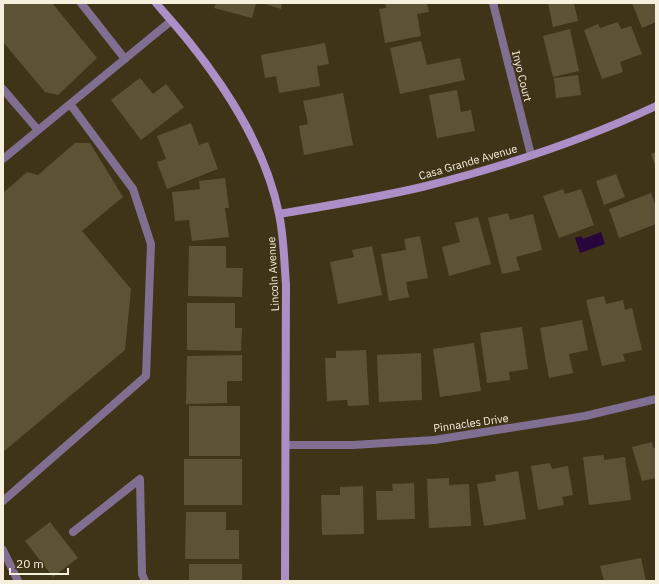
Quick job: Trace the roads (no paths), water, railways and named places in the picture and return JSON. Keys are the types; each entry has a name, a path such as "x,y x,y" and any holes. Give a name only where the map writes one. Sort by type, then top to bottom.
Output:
{"street":[{"path":"81,3 125,59"},
{"name":"Lincoln Avenue","path":"156,3 189,42 224,89 246,125 263,163 279,214 284,246 286,284 285,581"},
{"name":"Inyo Court","path":"493,3 530,155"},
{"path":"3,159 171,21"},
{"path":"3,89 38,130"},
{"path":"3,501 146,376 151,244 133,189 70,104"},
{"name":"Casa Grande Avenue","path":"279,214 376,197 470,174 589,134 656,106"},
{"name":"Pinnacles Drive","path":"286,445 353,445 434,440 585,416 656,399"},
{"path":"73,532 140,478 142,574 145,581"},
{"path":"3,550 18,581"}]}
